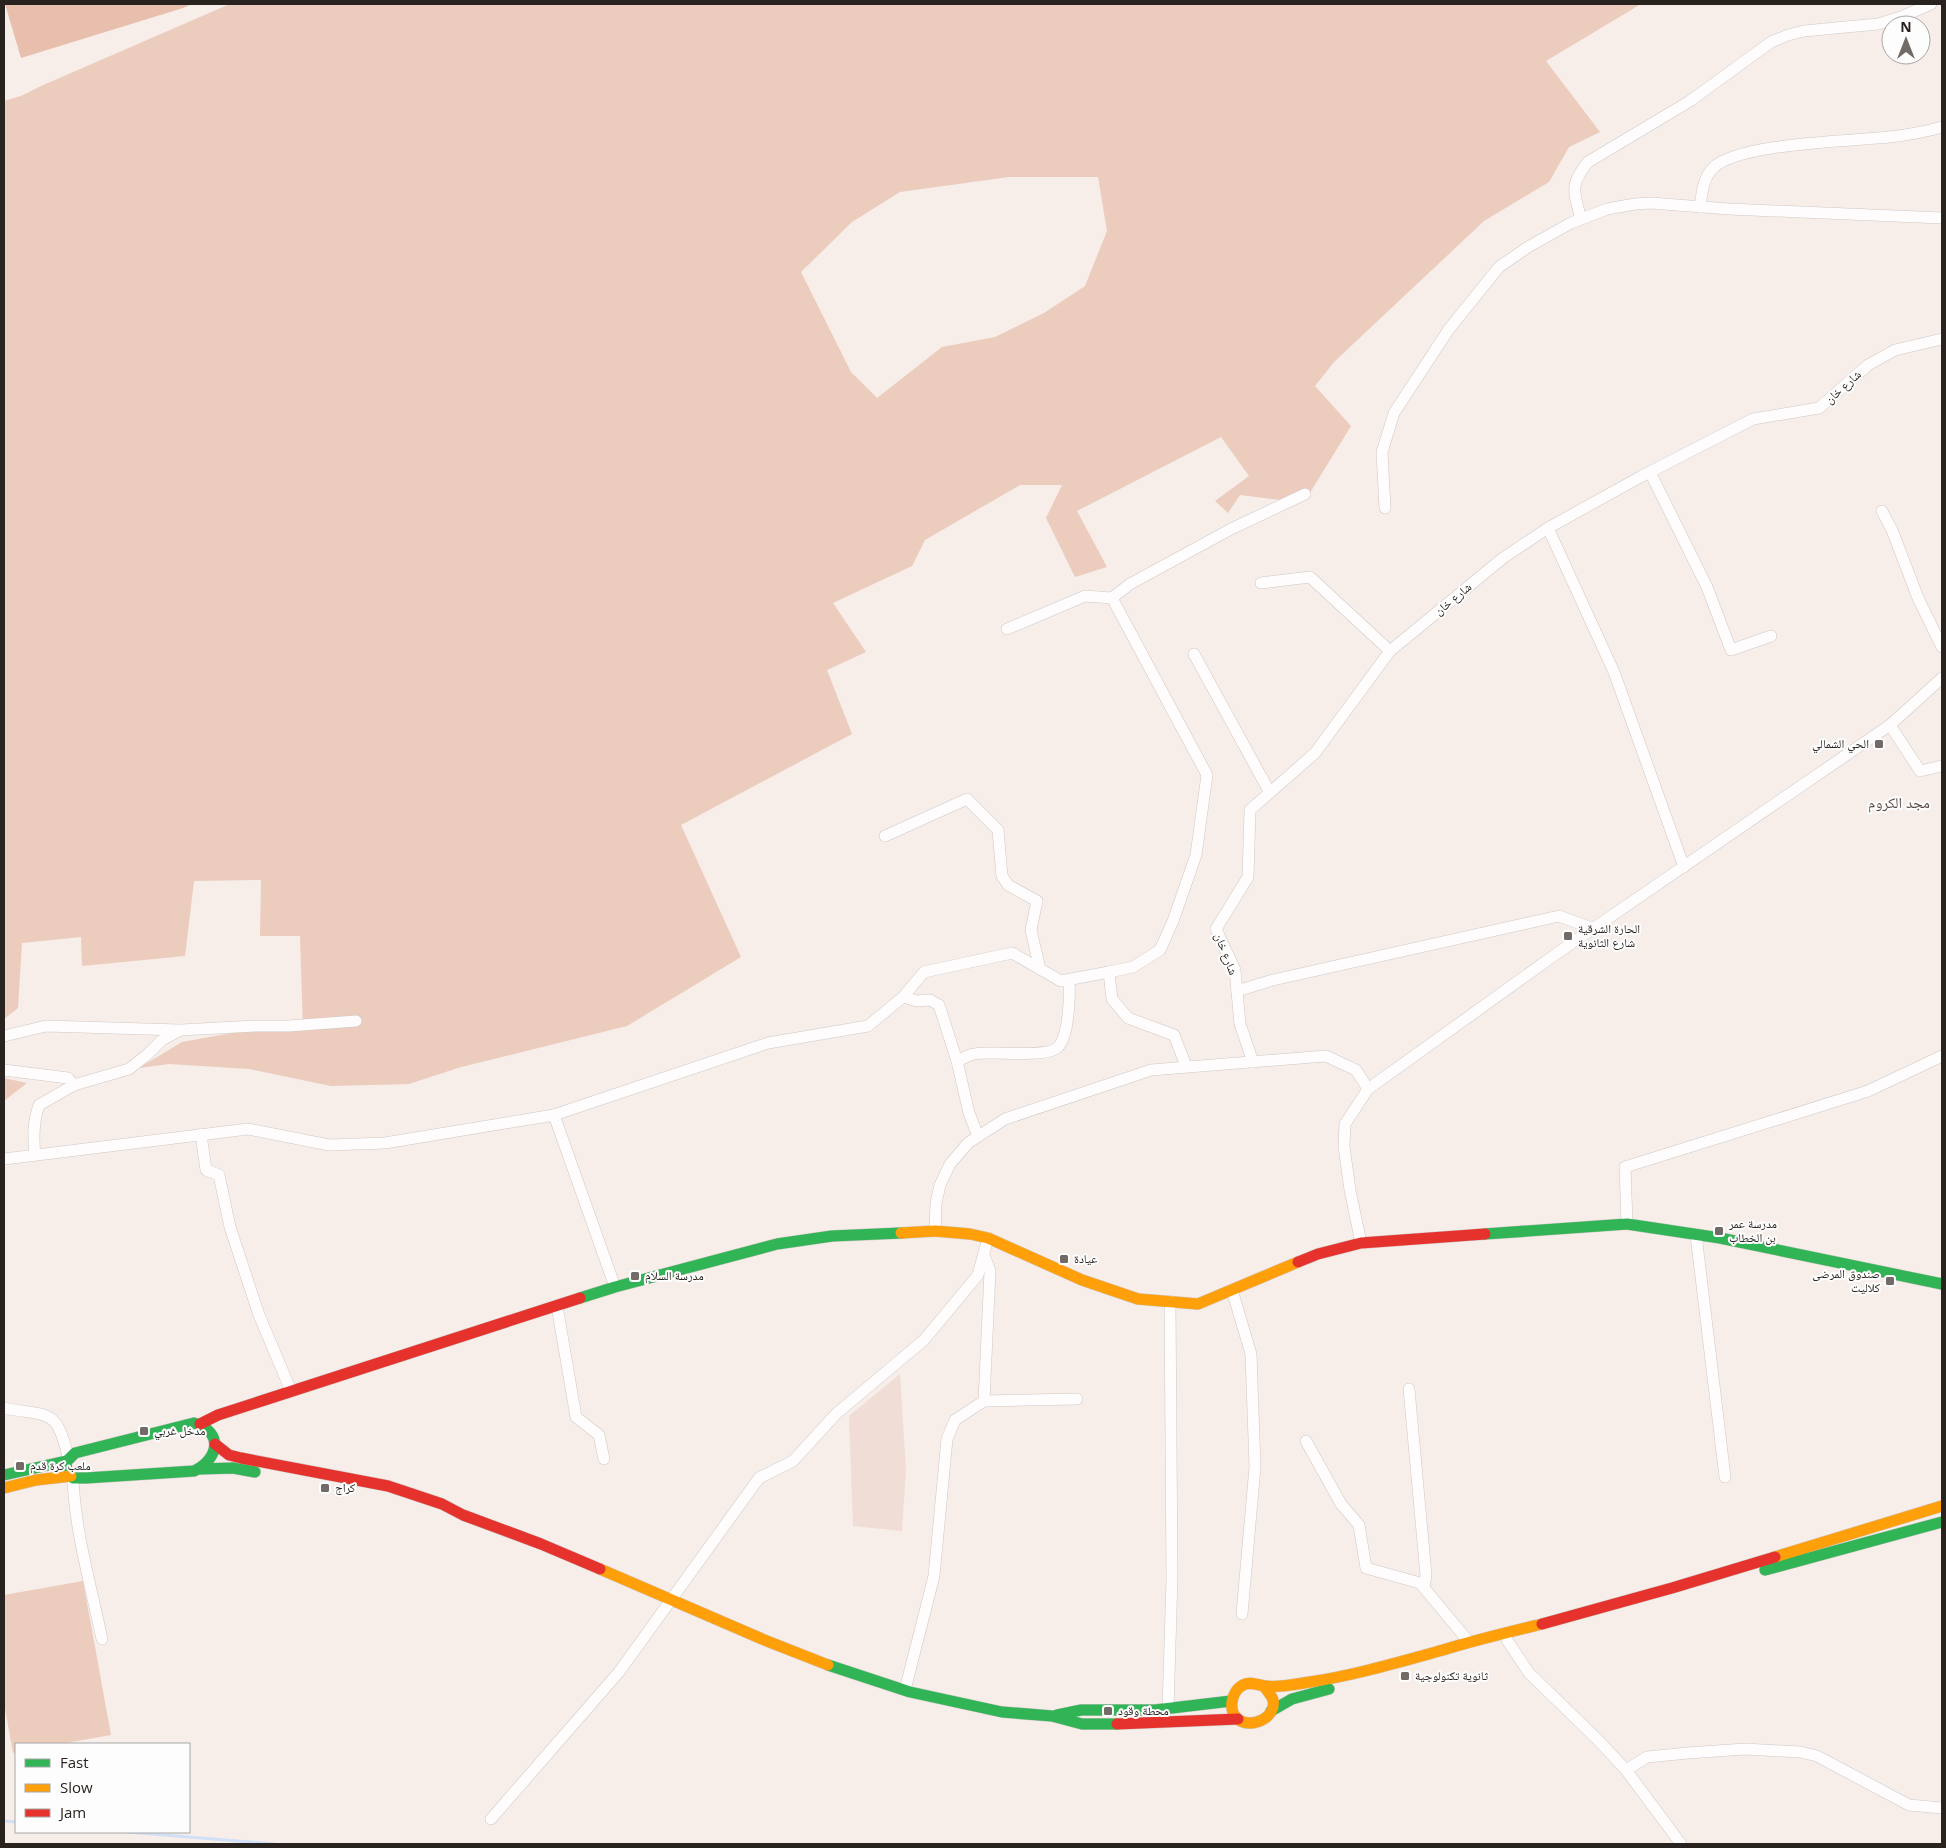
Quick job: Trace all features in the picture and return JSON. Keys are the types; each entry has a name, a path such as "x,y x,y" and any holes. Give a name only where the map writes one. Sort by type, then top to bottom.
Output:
{"street":[{"path":"1581,219 1574,194 1575,182 1579,173 1588,162 1701,94 1771,42 1804,31 1878,24 1901,17 1931,4"},
{"path":"1700,207 1704,184 1708,174 1714,166 1735,156 1808,143 1897,136 1942,127"},
{"path":"1385,508 1382,452 1394,413 1449,329 1499,267 1528,247 1581,219 1608,209 1651,203 1942,218"},
{"name":"شارع خان","path":"1253,1062 1240,1024 1235,970 1216,929 1248,876 1250,810 1315,753 1390,651 1502,558 1548,528 1650,472 1754,419 1819,408 1868,364 1896,350 1942,339"},
{"path":"1650,472 1707,588 1732,650 1772,636"},
{"path":"1007,629 1085,596 1112,598 1130,584 1189,552 1304,494"},
{"path":"1882,511 1892,530 1918,598 1942,647"},
{"path":"1548,528 1614,672 1684,867"},
{"path":"1261,583 1310,577 1390,651"},
{"path":"4,1159 248,1129 329,1145 385,1143 554,1115 768,1043 868,1026 903,997 924,972 1012,953 1061,981 1133,967 1160,950 1173,921 1196,855 1207,774 1112,598"},
{"path":"1194,654 1270,791"},
{"path":"1361,1243 1350,1190 1344,1146 1345,1124 1368,1089 1556,954 1890,725 1942,678"},
{"path":"1890,725 1920,771 1942,766"},
{"path":"885,836 967,799 998,830 1002,876 1008,885 1037,901 1031,930 1040,969"},
{"path":"1237,991 1273,980 1559,916 1594,929"},
{"path":"1109,972 1112,999 1128,1018 1174,1035 1186,1066"},
{"path":"957,1061 974,1054 1037,1053 1053,1051 1060,1046 1068,1017 1069,980"},
{"path":"903,997 917,1001 930,1000 939,1005 957,1061 969,1113 978,1136"},
{"path":"4,1036 46,1026 181,1030 290,1026 356,1021"},
{"path":"35,1155 33,1132 35,1115 39,1105 74,1085 129,1068 148,1054 162,1040 181,1030"},
{"path":"935,1231 936,1203 940,1185 950,1164 968,1142 1005,1120 1150,1070 1326,1056 1356,1070 1368,1089"},
{"path":"1627,1224 1625,1167 1868,1091 1942,1056"},
{"path":"4,1070 68,1078 74,1085"},
{"path":"554,1115 615,1287"},
{"path":"201,1134 206,1170 219,1175 230,1227 256,1306 291,1391"},
{"path":"4,1474 67,1459 81,1452 174,1426 200,1424 218,1414 615,1287 777,1244 832,1236 935,1231 988,1238 1082,1280 1138,1299 1198,1304 1318,1254 1361,1243 1627,1224 1696,1235 1942,1284"},
{"path":"1696,1235 1725,1478"},
{"path":"491,1819 620,1672 759,1478 793,1461 836,1414 924,1340 978,1275 988,1238"},
{"path":"984,1255 990,1271 984,1401"},
{"path":"1232,1290 1251,1354 1256,1467 1242,1614"},
{"path":"1168,1709 1172,1578 1170,1301"},
{"path":"557,1306 576,1417 599,1435 604,1459"},
{"path":"1409,1389 1426,1575 1424,1588"},
{"path":"905,1690 934,1576 947,1439 956,1420 984,1401 1077,1399"},
{"path":"4,1408 33,1412 50,1417 56,1422 64,1436 81,1452"},
{"path":"4,1488 36,1480 194,1472 208,1465 214,1452 212,1434 200,1424"},
{"path":"64,1436 67,1474 72,1477"},
{"path":"1306,1442 1341,1504 1359,1525 1366,1568 1420,1583 1469,1642"},
{"path":"214,1444 229,1454 241,1458 388,1486 442,1504 462,1515 541,1544 762,1639 848,1673 905,1690 1002,1712 1052,1716 1082,1724 1161,1723 1238,1719 1257,1724 1268,1717 1271,1711 1272,1698 1265,1687"},
{"path":"200,1469 233,1468 371,1493 462,1515"},
{"path":"72,1477 81,1545 102,1639"},
{"path":"1238,1719 1232,1708 1231,1701 1238,1688 1244,1684 1251,1683 1265,1687 1313,1682 1368,1671 1702,1579 1942,1506"},
{"path":"1271,1711 1292,1699 1381,1676 1432,1659 1942,1522"},
{"path":"1507,1640 1530,1674 1626,1770 1681,1844"},
{"path":"1052,1716 1081,1710 1168,1709 1231,1701"},
{"path":"1626,1770 1647,1757 1746,1748 1800,1752 1817,1756 1909,1806 1942,1808"}],"shaded area":[{"path":"5,4 192,4 21,58"},
{"path":"230,4 1641,4 1546,61 1600,132 1569,147 1549,182 1484,221 1334,362 1315,386 1351,426 1308,496 1281,500 1240,495 1228,513 1215,501 1249,476 1221,437 1077,511 1107,567 1075,577 1046,518 1062,485 1020,485 925,540 912,566 833,603 866,652 827,670 852,734 681,825 741,957 627,1026 461,1067 409,1084 331,1086 249,1069 169,1064 139,1068 182,1042 260,1028 303,1029 300,936 260,936 261,880 194,881 185,956 82,966 81,937 22,943 18,1008 4,1019 4,101 21,96","holes":["1009,177 1098,177 1107,231 1085,286 1044,313 995,337 942,347 877,398 851,372 801,272 852,222 900,192"]},
{"path":"4,1078 27,1083 4,1101"},
{"path":"900,1374 906,1470 902,1531 853,1526 849,1416"},
{"path":"83,1581 111,1735 66,1743 15,1743 15,1752 13,1753 4,1703 4,1595"}],"waterway":[{"path":"4,1821 15,1822"},
{"path":"140,1833 275,1844"}],"traffic: fast":[{"path":"1485,1234 1627,1224 1720,1238 1942,1284"},
{"path":"580,1298 777,1244 832,1236 901,1233"},
{"path":"194,1423 204,1427 210,1433 214,1439 215,1446 209,1460 194,1471 86,1478 73,1478 67,1474 66,1462 75,1453 194,1423"},
{"path":"4,1475 66,1461"},
{"path":"200,1469 233,1468 255,1472"},
{"path":"1765,1570 1942,1522"},
{"path":"828,1665 910,1692 1002,1712 1052,1716 1082,1724 1117,1724"},
{"path":"1271,1711 1292,1699 1329,1689"},
{"path":"1057,1715 1081,1710 1155,1710 1231,1701"}],"traffic: slow":[{"path":"901,1233 935,1231 970,1234 988,1238 1082,1280 1138,1299 1198,1304 1298,1262"},
{"path":"4,1488 36,1480 71,1476"},
{"path":"1775,1557 1942,1506"},
{"path":"600,1569 762,1639 828,1665"},
{"path":"1265,1687 1273,1700 1271,1712 1257,1722 1250,1723 1239,1720 1233,1712 1232,1702 1239,1688 1246,1684 1282,1686 1344,1676 1542,1624"}],"traffic: jam":[{"path":"1298,1262 1318,1254 1361,1243 1485,1234"},
{"path":"200,1424 218,1415 580,1298"},
{"path":"215,1444 229,1455 241,1458 388,1486 442,1504 463,1515 541,1544 600,1569"},
{"path":"1542,1624 1775,1557"},
{"path":"1117,1724 1238,1719"}],"place":[{"name":"الحي الشمالي","path":"1879,744"},
{"name":"الحارة الشرقية شارع الثانوية","path":"1568,936"},
{"name":"مدرسة عمر بن الخطاب","path":"1719,1231"},
{"name":"عيادة","path":"1064,1259"},
{"name":"مدرسة السلام","path":"635,1276"},
{"name":"صندوق المرضى كلاليت","path":"1890,1281"},
{"name":"مدخل غربي","path":"144,1431"},
{"name":"ملعب كرة قدم","path":"20,1466"},
{"name":"كراج","path":"325,1488"},
{"name":"ثانوية تكنولوجية","path":"1405,1676"},
{"name":"محطة وقود","path":"1108,1711"}],"district":[{"name":"مجد الكروم","path":"1899,803"}]}
